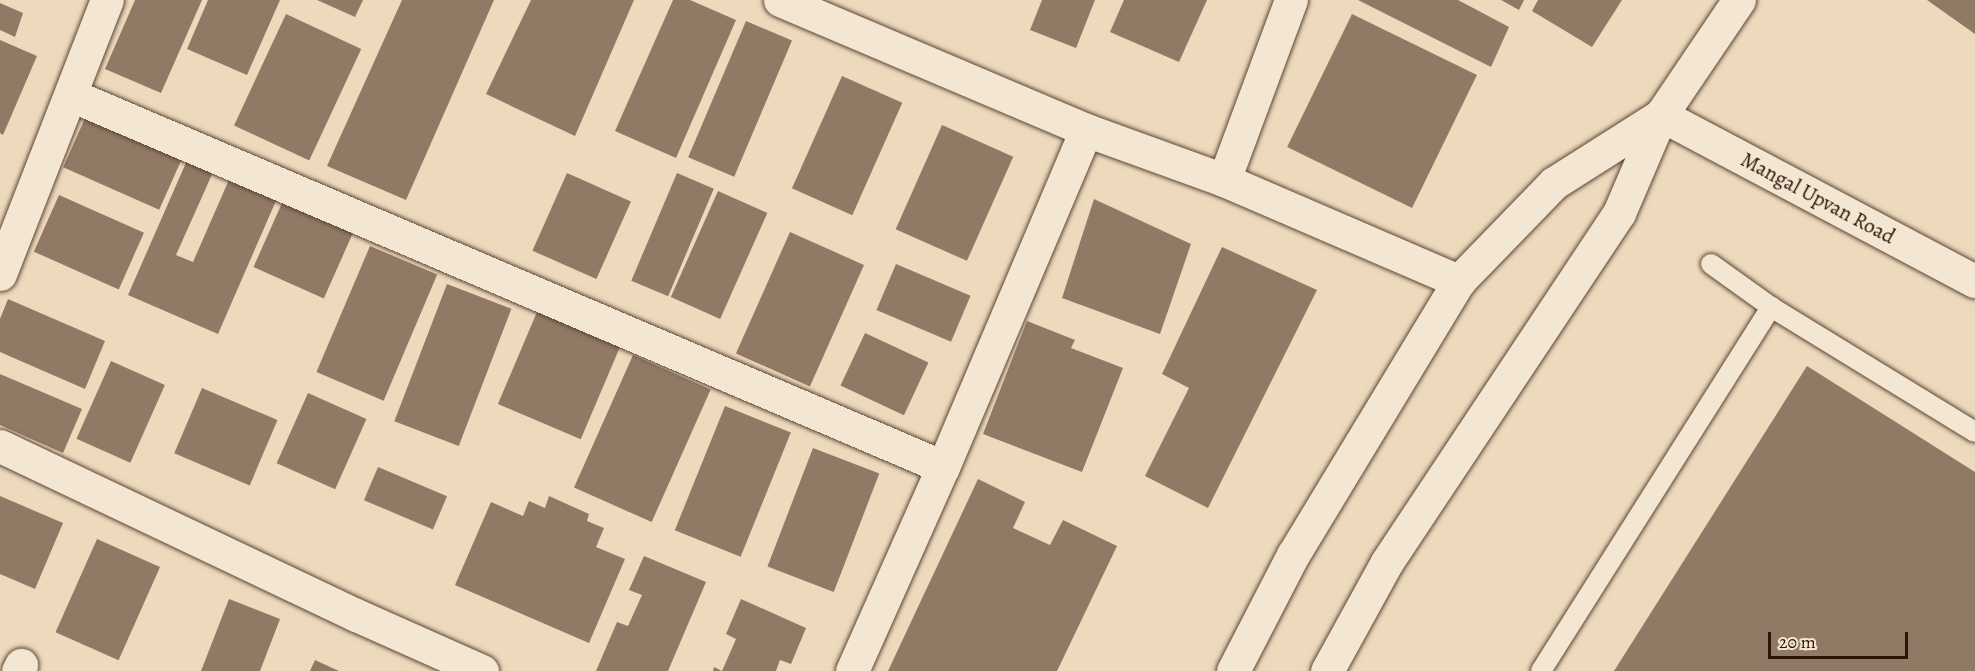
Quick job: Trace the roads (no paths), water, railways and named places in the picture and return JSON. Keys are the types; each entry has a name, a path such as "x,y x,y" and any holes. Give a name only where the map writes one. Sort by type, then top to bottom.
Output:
{"street":[{"path":"0,274 107,0"},
{"path":"780,0 1086,130 1224,180 1459,281"},
{"path":"1224,180 1291,0"},
{"path":"1327,671 1387,562 1619,213 1660,115 1731,3"},
{"path":"71,95 943,467"},
{"path":"1233,671 1293,555 1459,281 1554,183 1660,115"},
{"name":"Mangal Upvan Road","path":"1660,115 1975,281"},
{"path":"852,671 943,467 1086,130"},
{"path":"0,446 356,615 482,671"}],"lane":[{"path":"1711,264 1771,307 1975,432"},
{"path":"1541,671 1771,307"}]}
